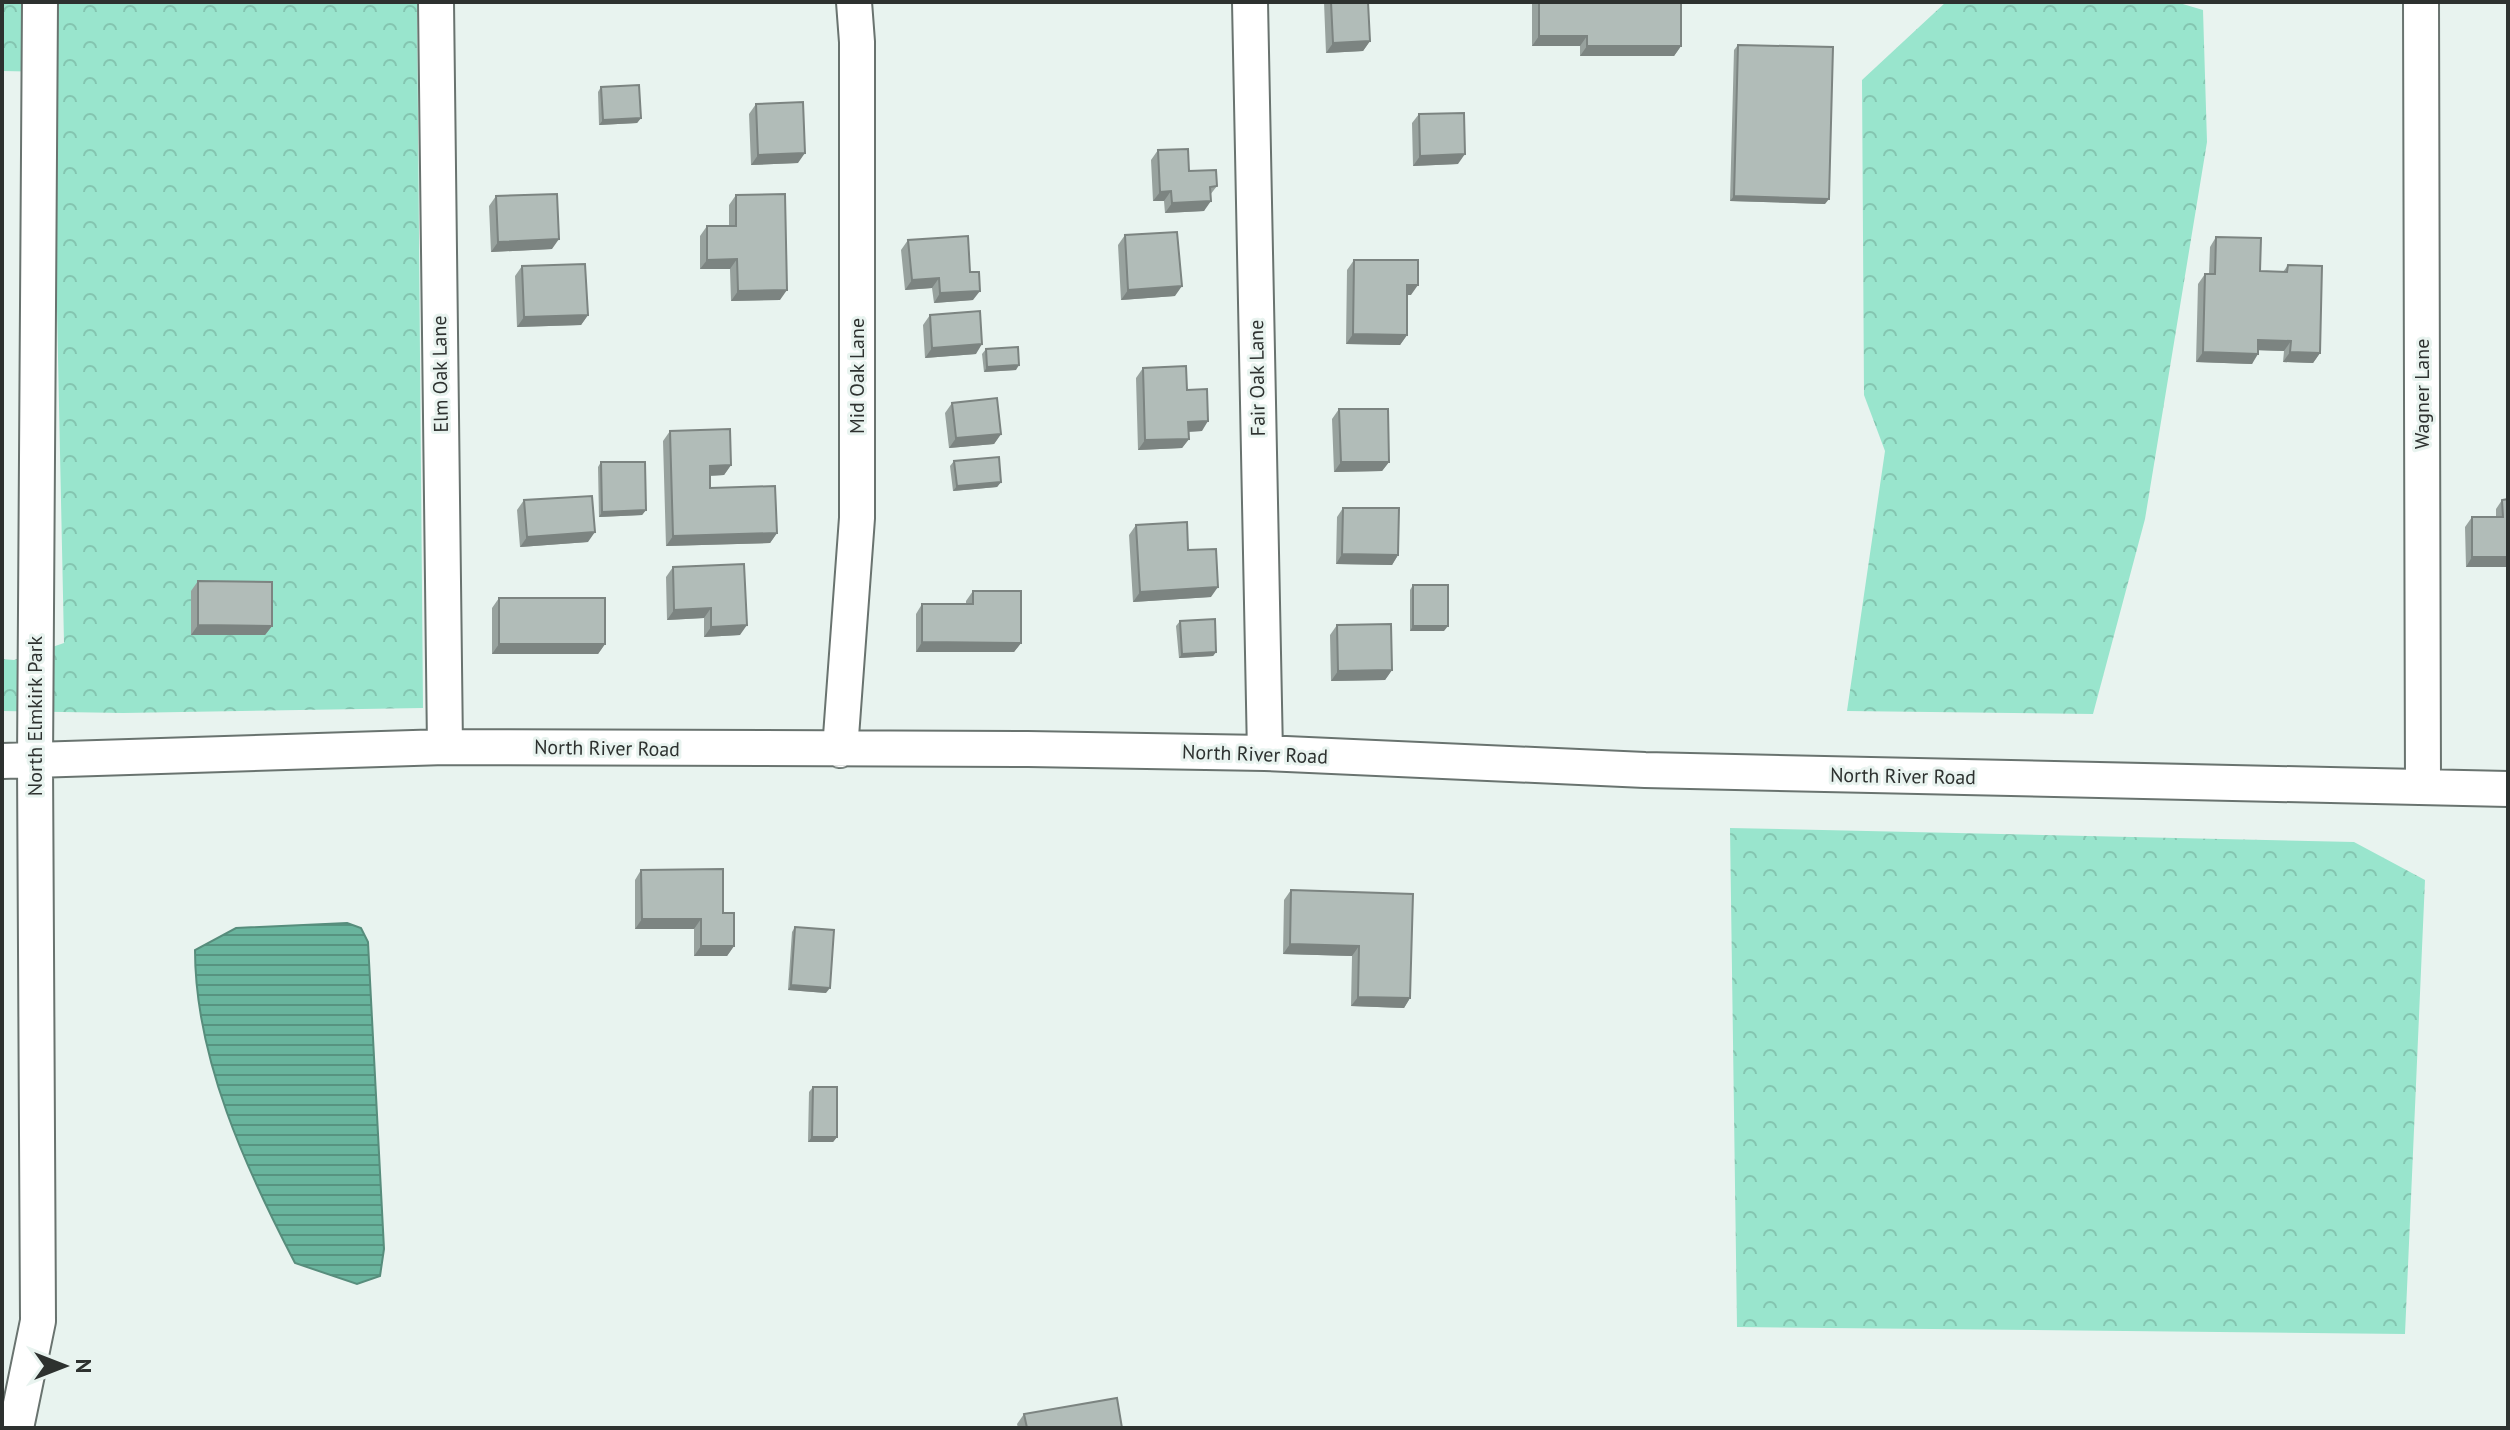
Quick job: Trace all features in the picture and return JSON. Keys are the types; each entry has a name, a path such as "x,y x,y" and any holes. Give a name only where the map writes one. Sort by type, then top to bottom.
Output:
{"street":[{"name":"North Elmkirk Park","path":"16,1428 38,1321 18,762 40,2"},
{"name":"Elm Oak Lane","path":"436,2 445,747"},
{"name":"Mid Oak Lane","path":"840,750 857,518 857,42 854,2"},
{"name":"Fair Oak Lane","path":"1250,2 1265,753"},
{"name":"Wagner Lane","path":"2421,2 2423,787"},
{"name":"North River Road","path":"18,762 445,747 1028,749 1265,753 1629,770 2508,789"}],"green space":[{"path":"2,2 417,2 423,708 123,713 2,711 2,659 14,660 64,643 52,72 2,71"},
{"path":"1946,2 2176,2 2203,10 2207,142 2145,519 2093,714 1847,711 1885,451 1864,395 1862,80"},
{"path":"1730,828 2354,842 2425,880 2405,1334 1737,1327"}],"shaded area":[{"path":"347,923 361,928 368,942 384,1249 380,1276 357,1284 295,1263 259,1190 214,1072 197,991 195,950 236,928"}],"building":[{"path":"1331,2 1368,2 1370,41 1333,43"},
{"path":"1539,2 1681,2 1681,46 1587,46 1587,36 1539,36"},
{"path":"1738,45 1833,47 1829,199 1734,196"},
{"path":"639,85 641,118 603,120 601,87"},
{"path":"803,102 805,153 758,155 756,104"},
{"path":"1464,113 1465,154 1420,156 1419,114"},
{"path":"1188,149 1189,171 1216,170 1217,186 1210,187 1211,201 1172,203 1171,191 1160,192 1158,150"},
{"path":"557,194 559,239 498,242 496,196"},
{"path":"785,194 787,290 738,291 737,259 707,260 707,226 736,226 736,195"},
{"path":"1177,232 1182,286 1128,290 1125,235"},
{"path":"968,236 970,272 979,272 980,291 940,293 939,278 912,280 908,240"},
{"path":"2216,237 2261,238 2260,271 2287,272 2288,265 2322,266 2320,353 2290,352 2291,341 2258,340 2258,354 2203,352 2205,274 2215,274"},
{"path":"1354,260 1418,260 1418,285 1407,285 1407,335 1353,334"},
{"path":"585,264 588,315 524,317 522,266"},
{"path":"980,311 982,344 932,348 930,315"},
{"path":"1018,347 1019,365 987,367 986,349"},
{"path":"1186,366 1187,390 1207,389 1208,421 1188,422 1189,439 1145,440 1143,368"},
{"path":"997,398 1001,434 956,438 952,403"},
{"path":"1339,409 1388,409 1389,462 1341,462"},
{"path":"730,429 731,465 710,466 710,488 775,486 777,533 673,536 670,431"},
{"path":"999,457 1001,482 957,486 954,461"},
{"path":"601,462 645,462 646,510 602,512"},
{"path":"592,496 595,532 527,537 524,500"},
{"path":"2508,499 2508,557 2472,557 2472,517 2503,517 2502,500"},
{"path":"1343,508 1399,508 1398,555 1342,554"},
{"path":"1187,522 1188,550 1216,549 1218,587 1140,592 1136,525"},
{"path":"744,564 747,625 711,627 711,608 674,610 673,567"},
{"path":"198,581 272,582 272,626 198,625"},
{"path":"1413,585 1448,585 1448,626 1413,626"},
{"path":"973,591 1021,591 1021,643 922,642 922,604 973,604"},
{"path":"499,598 605,598 605,644 499,644"},
{"path":"1215,619 1216,652 1182,654 1180,621"},
{"path":"1391,624 1392,670 1338,671 1337,625"},
{"path":"723,869 723,913 734,913 734,946 701,946 701,919 642,919 641,870"},
{"path":"1291,890 1413,894 1410,998 1358,997 1359,946 1290,944"},
{"path":"795,927 834,930 830,988 791,985"},
{"path":"813,1087 837,1087 837,1137 812,1137"},
{"path":"1117,1398 1122,1428 1027,1428 1024,1414"}]}
